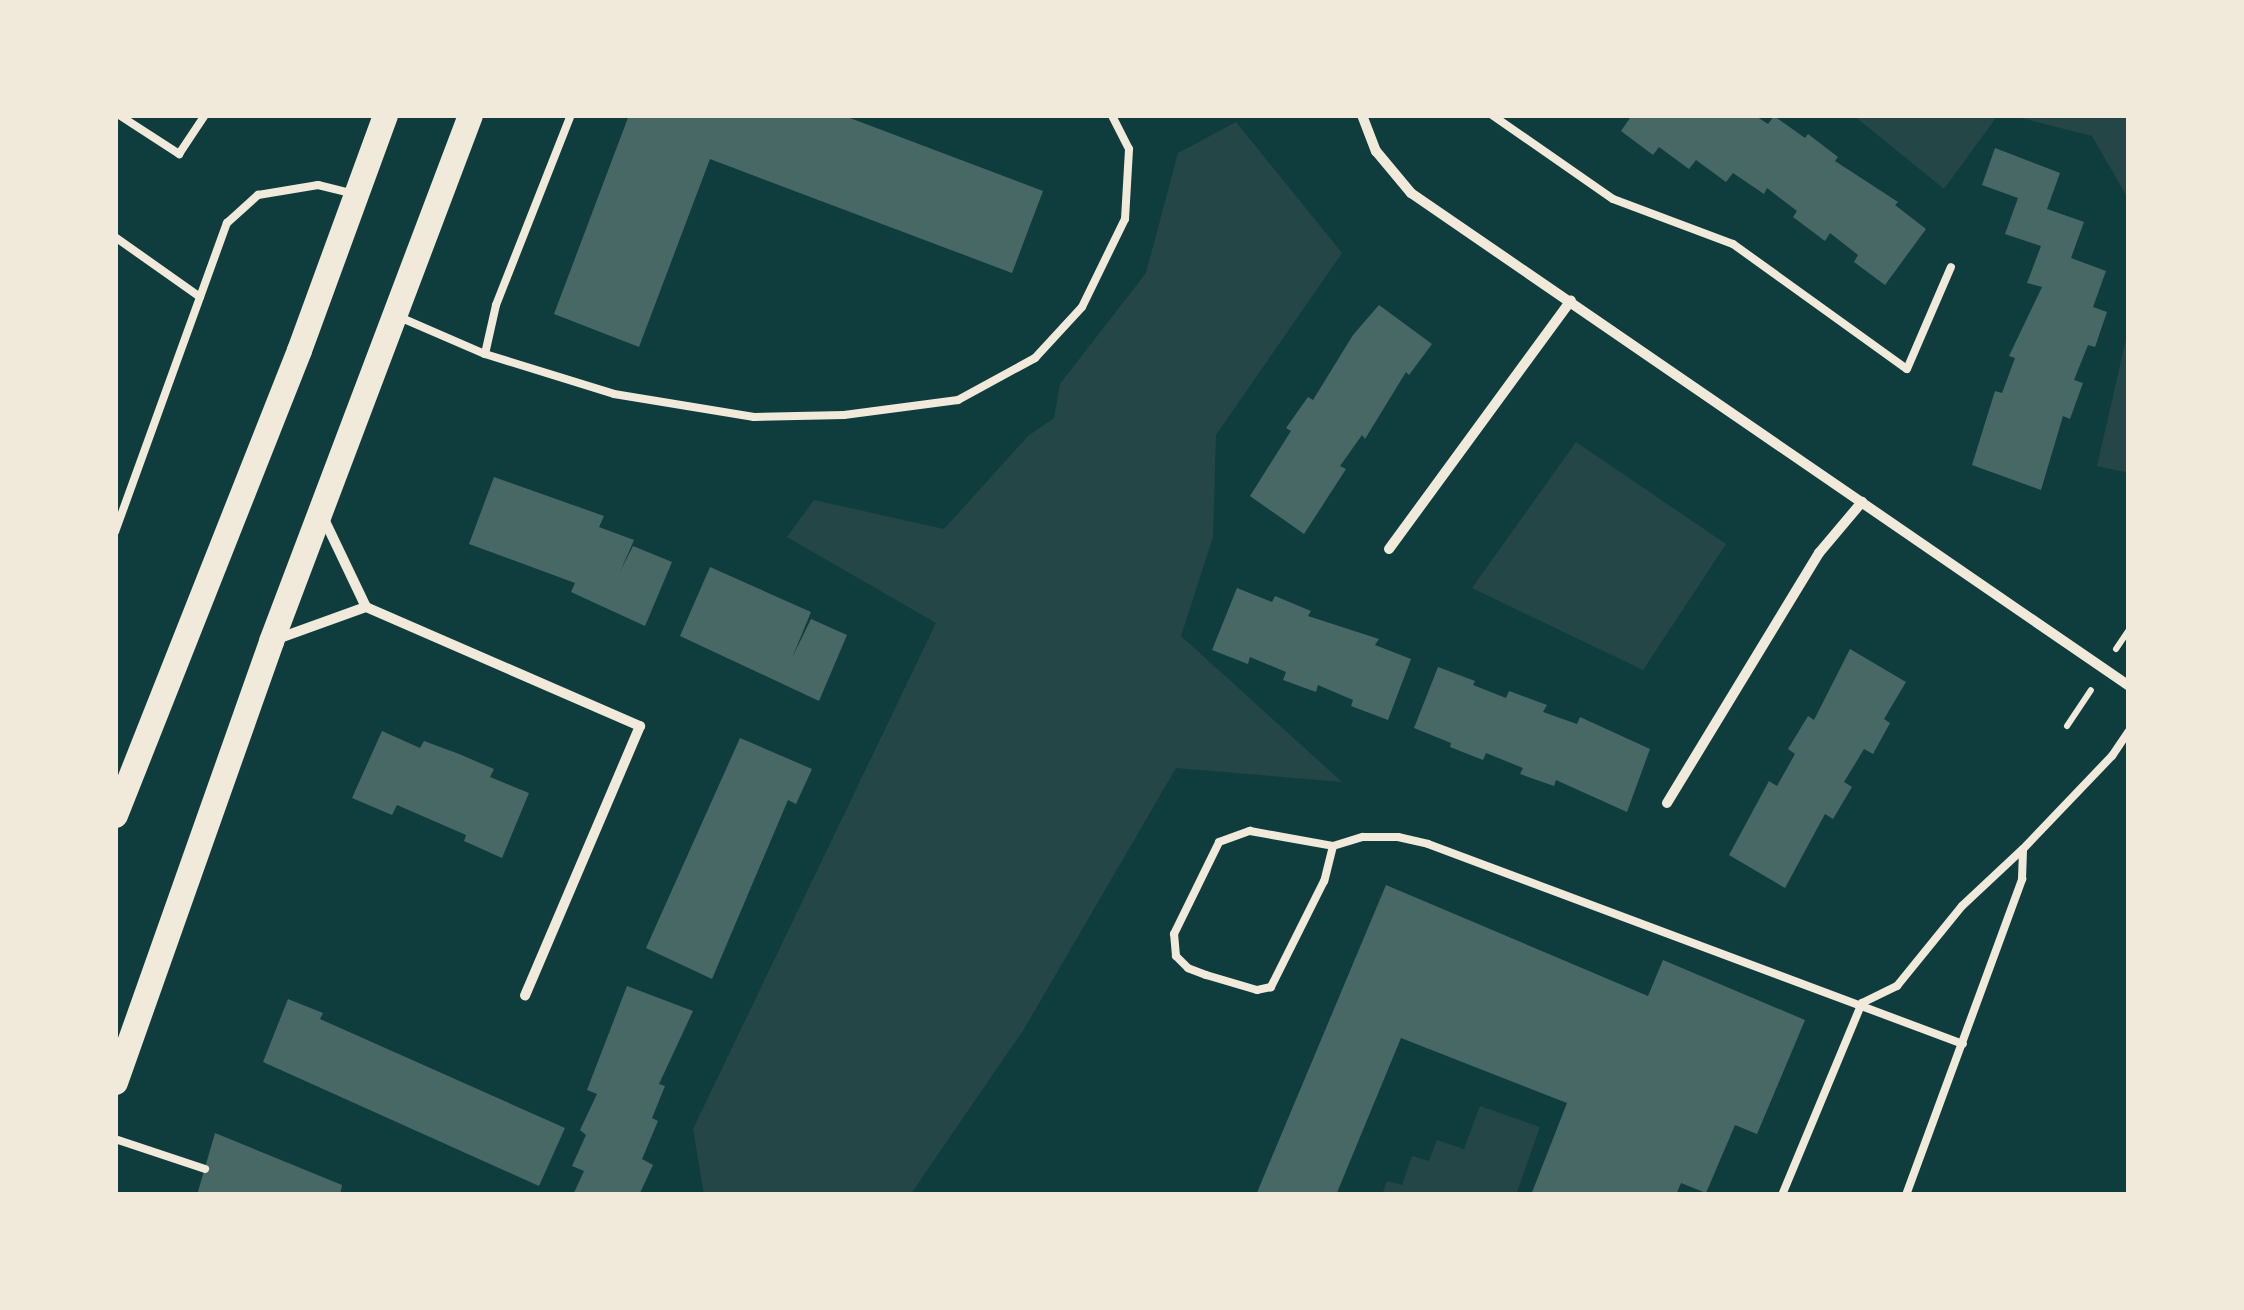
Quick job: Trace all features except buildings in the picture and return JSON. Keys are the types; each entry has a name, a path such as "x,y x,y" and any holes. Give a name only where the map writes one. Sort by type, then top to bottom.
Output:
{"main road":[{"path":"115,815 385,115"},
{"path":"115,1082 271,640 470,115"}],"street":[{"path":"1362,115 1376,151 1411,193 2129,686"},
{"path":"1390,549 1571,300"},
{"path":"1667,802 1819,554 1862,502"},
{"path":"320,512 366,607 640,726 525,996"},
{"path":"271,640 366,607"}],"lane":[{"path":"119,115 178,154 205,115"},
{"path":"486,354 496,305 571,115"},
{"path":"395,315 486,354 614,394 754,417 844,415 958,400 1035,358 1082,307 1125,219 1129,149 1112,115"},
{"path":"1492,115 1613,199 1733,244 1907,369 1951,267"},
{"path":"115,532 227,223 258,195 318,186 356,194"},
{"path":"115,237 200,297"},
{"path":"1782,1195 1862,1002 1897,986 1962,906 2023,850 2112,756 2129,730"},
{"path":"1333,846 1324,881 1272,988 1257,990 1206,975 1188,968 1176,956 1174,934 1219,842 1250,831 1333,846 1363,837 1428,844 1808,988 1862,1002 1964,1044"},
{"path":"1906,1195 2022,880 2023,850"},
{"path":"115,1140 205,1169"}],"shaded area":[{"path":"1853,115 1998,115 1944,189"},
{"path":"2009,115 2129,115 2129,200 2092,136"},
{"path":"1236,122 1342,253 1216,435 1213,537 1181,636 1342,782 1176,768 1024,1029 910,1195 704,1195 693,1129 936,623 787,537 814,500 944,529 1028,436 1054,418 1060,384 1146,273 1178,153"},
{"path":"2129,326 2129,473 2097,466"},
{"path":"1576,442 1726,544 1643,670 1472,588"},
{"path":"1480,1106 1540,1127 1516,1195 1382,1195 1387,1181 1402,1185 1412,1156 1429,1161 1437,1140 1464,1149"}]}
